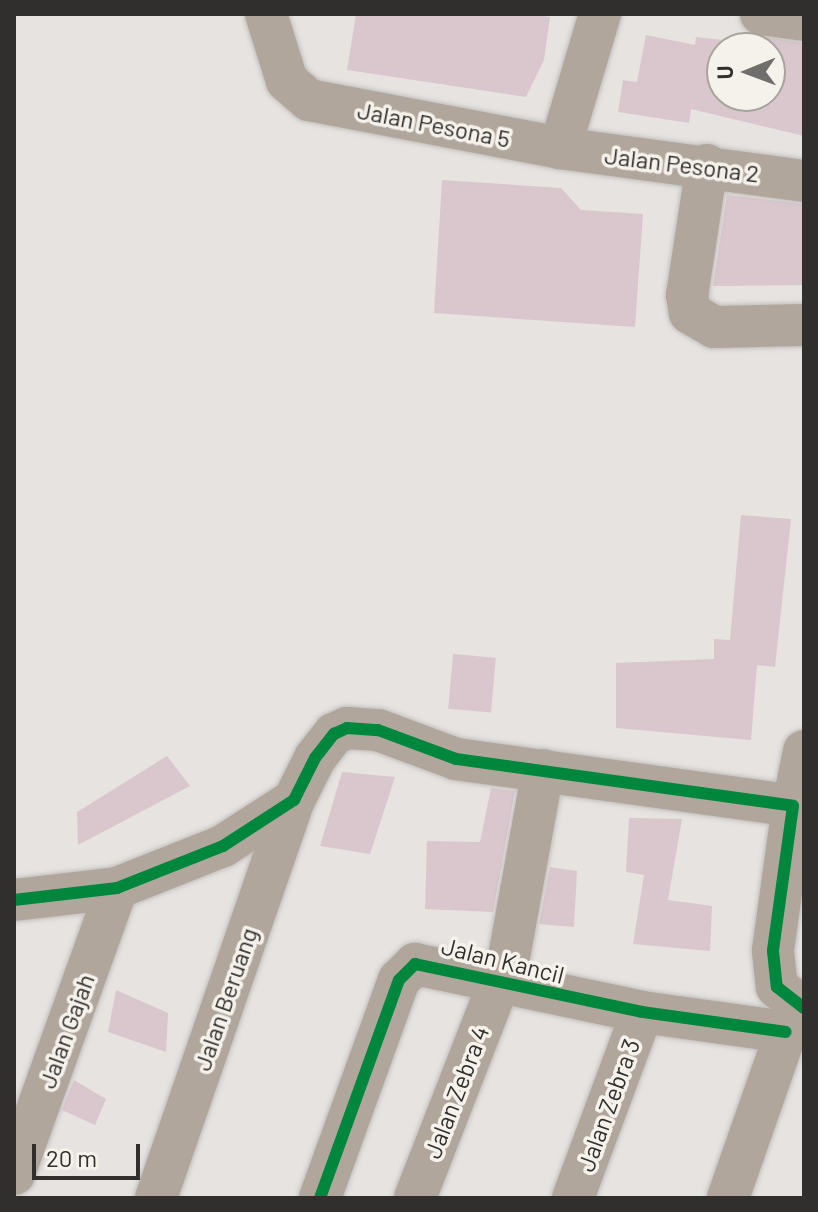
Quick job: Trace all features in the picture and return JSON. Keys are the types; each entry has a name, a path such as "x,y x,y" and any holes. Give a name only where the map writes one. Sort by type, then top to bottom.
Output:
{"street":[{"name":"Jalan Pesona 5","path":"266,14 287,81 309,100 560,148"},
{"path":"560,148 600,14"},
{"path":"761,14 804,20"},
{"name":"Jalan Pesona 2","path":"560,148 707,165 804,181"},
{"path":"707,165 687,295 690,313 714,327 804,325"},
{"name":"Jalan Beruang","path":"156,1198 294,800 325,742 347,728 378,730 456,759 793,806"},
{"path":"728,1198 798,1017 777,987 773,951 793,806 804,751"},
{"name":"Jalan Zebra 4","path":"415,1198 518,922 543,770"},
{"path":"14,900 117,888 223,846 294,800"},
{"name":"Jalan Gajah","path":"14,1174 117,888"},
{"name":"Jalan Kancil","path":"320,1198 399,980 420,963 496,986 642,1012 798,1017"},
{"name":"Jalan Zebra 3","path":"573,1198 642,1012"}],"building":[{"path":"356,14 532,14 550,17 544,60 526,97 347,70"},
{"path":"646,35 695,45 696,37 706,38 706,112 786,112 786,40 804,43 804,136 691,109 689,123 618,112 623,80 637,82"},
{"path":"442,180 561,188 581,210 643,214 635,327 434,313"},
{"path":"727,195 804,204 804,285 713,286"},
{"path":"741,515 791,519 775,667 757,665 751,740 616,728 616,663 714,659 714,639 730,640"},
{"path":"453,654 496,658 491,713 448,709"},
{"path":"167,756 190,786 78,845 77,812"},
{"path":"342,772 395,777 370,854 320,846"},
{"path":"491,788 515,791 493,912 425,909 427,841 480,842"},
{"path":"629,818 682,819 668,900 712,906 710,951 633,944 644,875 626,872"},
{"path":"550,867 577,871 574,927 539,924"},
{"path":"116,990 168,1013 166,1052 108,1032"},
{"path":"74,1080 106,1099 95,1125 62,1110"}],"cycle path":[{"path":"14,900 117,888 223,846 294,800 315,758 334,734 347,728 378,730 456,759 793,806 773,951 777,987 804,1008"},
{"path":"320,1198 399,980 415,964 642,1012 786,1032"}]}
